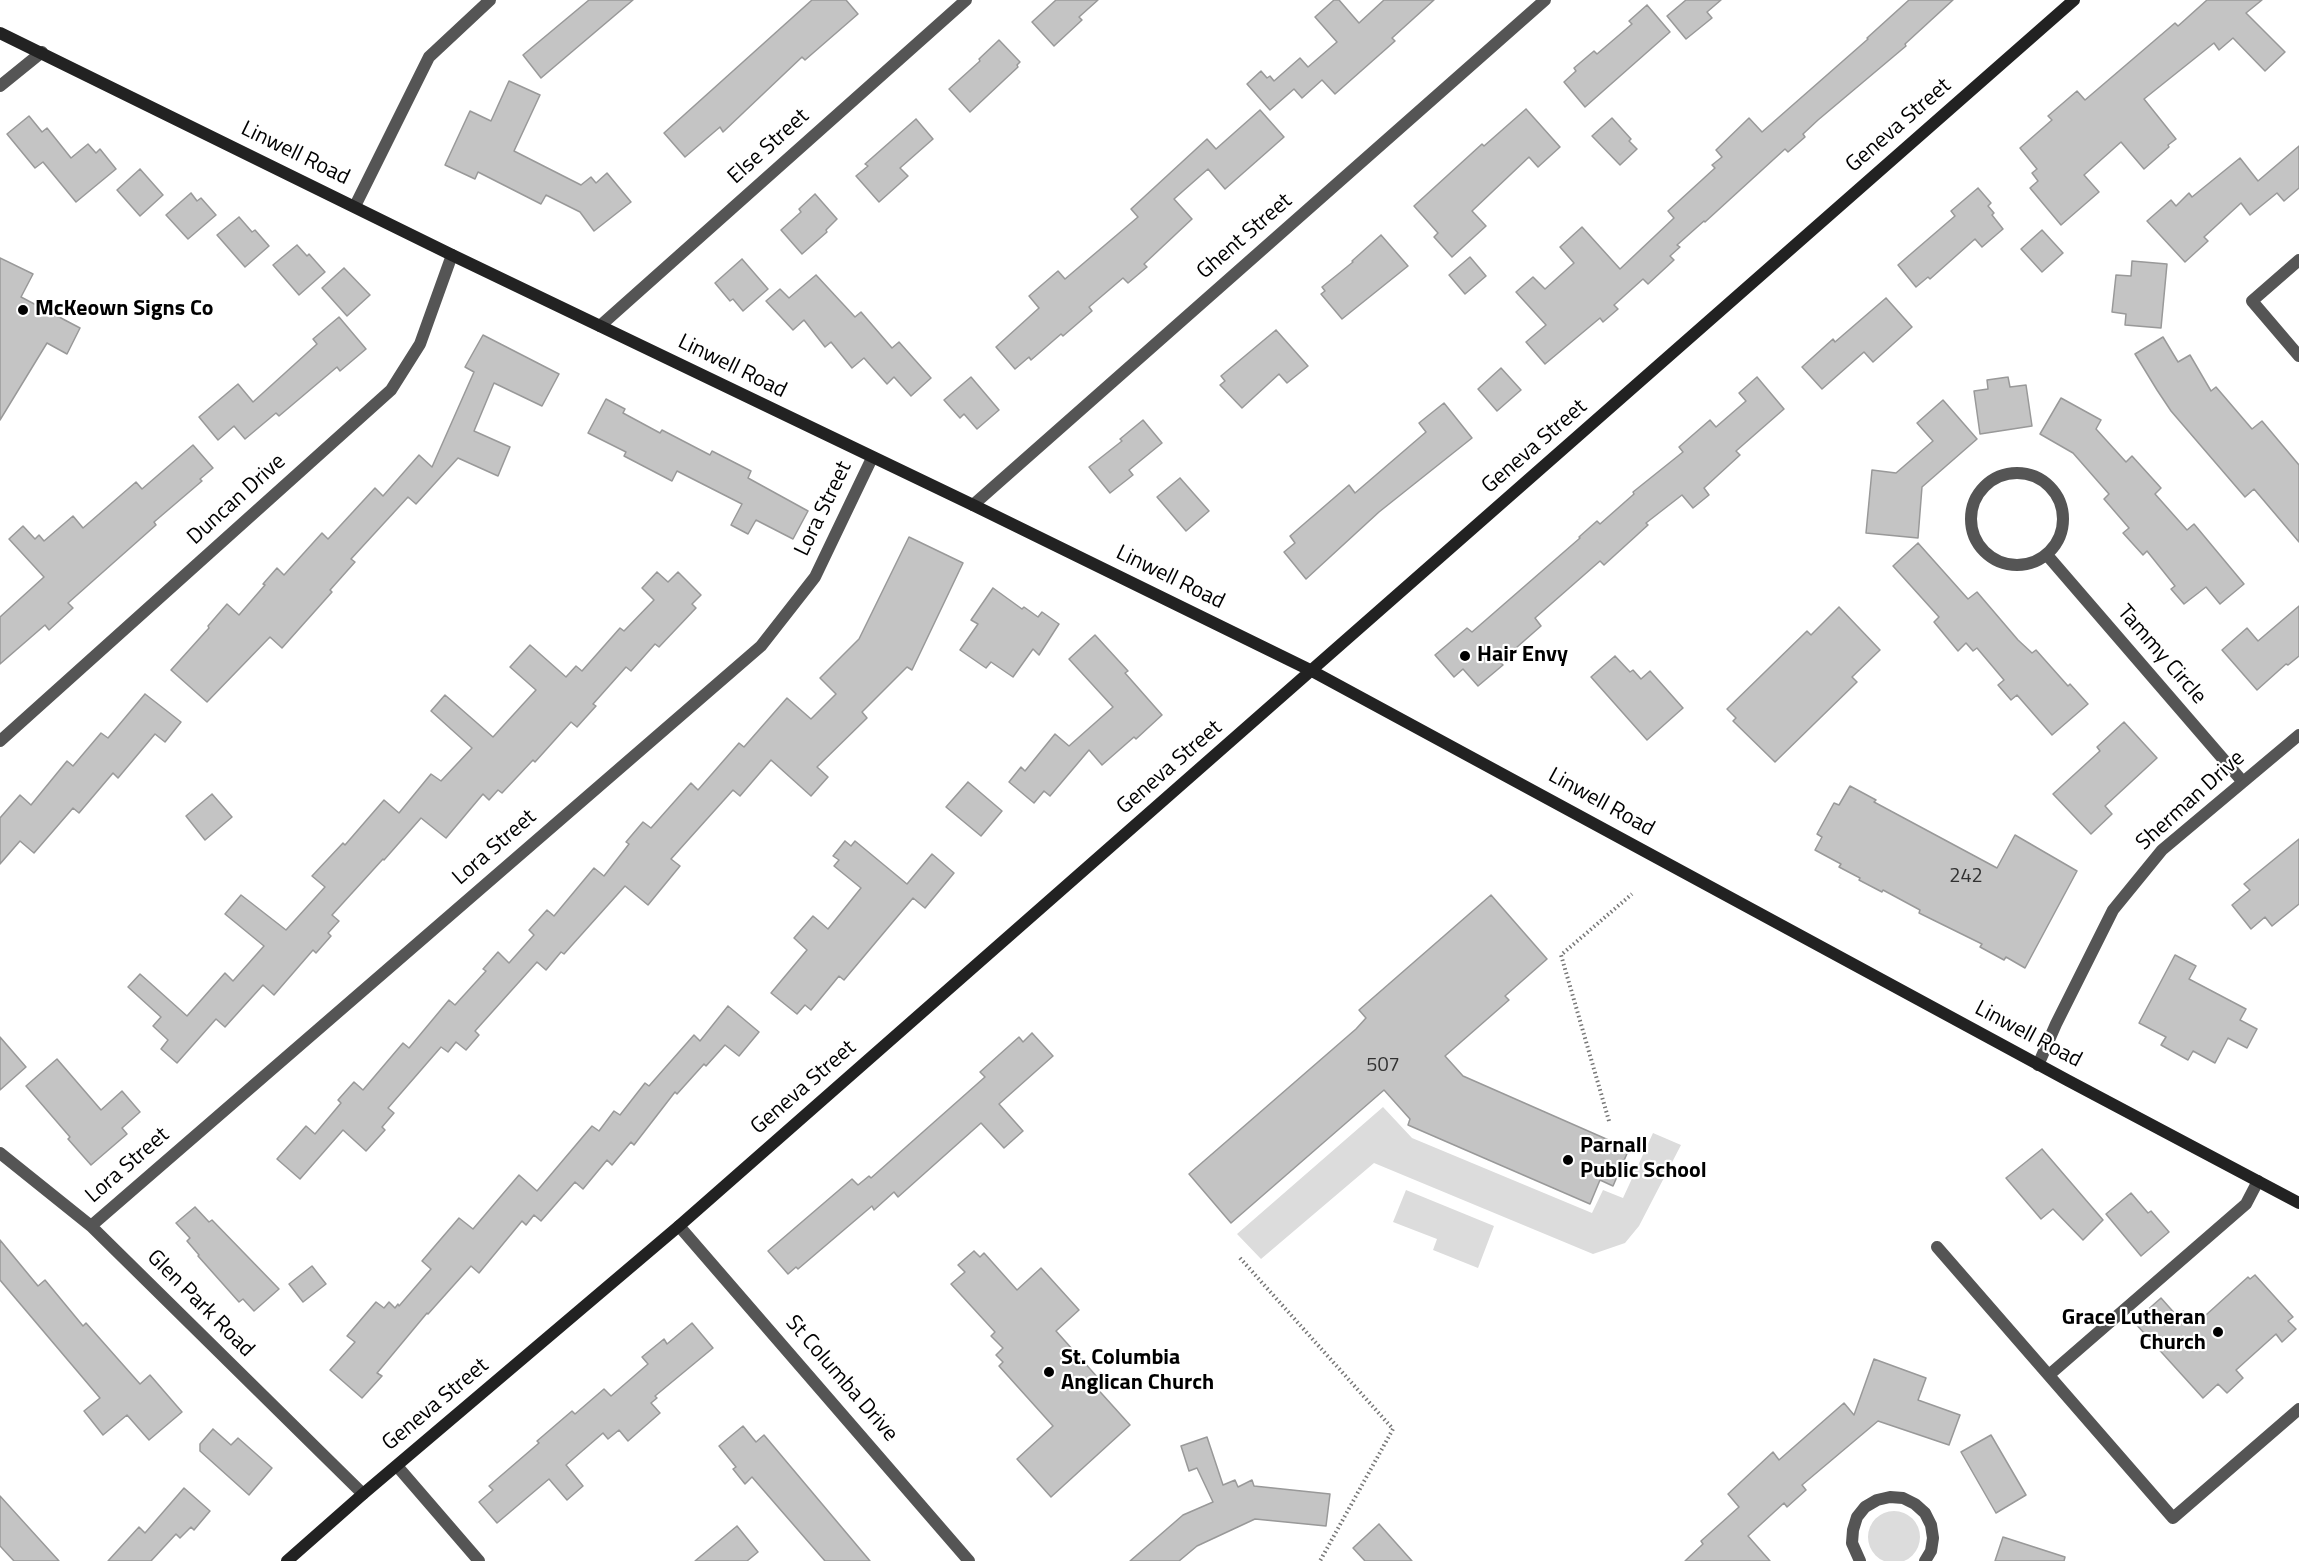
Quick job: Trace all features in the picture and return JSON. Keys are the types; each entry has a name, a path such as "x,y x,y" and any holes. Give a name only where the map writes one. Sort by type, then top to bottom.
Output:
{"main road":[{"name":"Geneva Street","path":"287,1561 679,1226 2074,0"},
{"name":"Linwell Road","path":"0,33 452,255 973,505 1312,671 1513,778 2038,1065 2299,1203"}],"street":[{"path":"355,206 429,57 490,0"},
{"name":"Else Street","path":"600,326 966,0"},
{"name":"Ghent Street","path":"973,505 1545,0"},
{"path":"0,86 42,52"},
{"name":"Duncan Drive","path":"0,741 391,390 420,344 452,255"},
{"path":"2299,260 2252,301 2299,356"},
{"name":"Lora Street","path":"91,1226 760,646 815,577 873,458"},
{"path":"2008,472 2025,472 2047,482 2057,494 2064,511 2064,527 2058,542 2047,555 2028,564 2012,565 1996,561 1975,539 1970,521 1972,505 1980,490 1992,479 2008,472"},
{"name":"Tammy Circle","path":"2047,555 2243,782"},
{"name":"Sherman Drive","path":"2038,1065 2113,910 2162,850 2299,735"},
{"name":"Glen Park Road","path":"0,1153 91,1226 363,1494"},
{"path":"2049,1375 2246,1204 2258,1181"},
{"name":"St Columba Drive","path":"679,1226 969,1561"},
{"path":"1937,1247 2173,1518 2299,1408"},
{"path":"397,1466 480,1561"},
{"path":"1860,1561 1852,1543 1852,1530 1857,1518 1865,1507 1877,1500 1890,1497 1903,1498 1915,1504 1925,1513 1931,1525 1933,1538 1931,1551 1925,1561"}],"path":[{"path":"1609,1121 1562,955 1632,894"},
{"path":"1240,1258 1393,1429 1320,1561"}],"shaded area":[{"path":"1383,1107 1412,1138 1592,1213 1603,1190 1623,1198 1653,1133 1681,1145 1639,1226 1625,1243 1593,1254 1374,1163 1261,1259 1237,1234"},
{"path":"1406,1190 1494,1226 1478,1268 1433,1250 1437,1239 1393,1222"},
{"path":"1889,1511 1899,1511 1913,1518 1920,1537 1913,1556 1899,1563 1889,1563 1879,1559 1872,1552 1868,1542 1868,1532 1872,1522 1879,1515"}],"building":[{"path":"589,0 633,0 541,78 523,55"},
{"path":"812,0 846,0 858,14 805,60 802,57 723,132 720,127 685,157 664,133"},
{"path":"1056,0 1098,0 1079,17 1082,20 1054,46 1032,22"},
{"path":"1334,0 1339,0 1359,23 1384,0 1434,0 1392,38 1395,41 1335,94 1322,80 1302,98 1294,89 1270,110 1247,84 1261,71 1267,78 1270,76 1274,81 1300,58 1308,67 1337,42 1315,17"},
{"path":"1686,0 1721,0 1707,12 1712,18 1686,39 1667,16"},
{"path":"1909,0 1953,0 1905,44 1906,46 1818,120 1803,134 1805,137 1788,152 1785,149 1677,245 1680,247 1670,256 1674,260 1648,284 1643,279 1614,305 1618,309 1603,322 1600,318 1545,364 1526,342 1546,325 1516,292 1533,277 1545,289 1574,263 1560,247 1582,227 1620,269 1674,218 1668,211 1715,168 1712,165 1722,157 1716,150 1749,118 1762,132"},
{"path":"2207,0 2262,0 2246,13 2285,52 2265,71 2233,38 2219,50 2214,43 2144,99 2176,139 2144,169 2121,142 2084,175 2099,192 2061,225 2030,188 2038,181 2032,173 2037,169 2020,148 2052,120 2048,116 2077,91 2085,100 2175,23 2178,26"},
{"path":"1647,5 1670,32 1585,107 1564,82 1576,71 1574,68 1594,51 1597,54 1632,24 1629,21"},
{"path":"999,40 1020,62 1018,67 970,112 949,89"},
{"path":"509,81 540,95 514,151 581,185 591,177 596,183 607,173 631,202 594,231 580,212 546,195 541,204 478,172 475,179 445,165 470,111 491,121"},
{"path":"1526,109 1560,147 1538,167 1529,157 1472,211 1486,226 1452,257 1434,237 1438,233 1414,206 1482,144 1484,146"},
{"path":"1260,110 1284,137 1225,189 1208,169 1174,199 1192,219 1144,264 1147,267 1128,283 1123,278 1089,307 1092,311 1063,336 1061,334 1031,360 1029,357 1015,369 996,347 1039,308 1029,296 1058,271 1065,279 1138,217 1131,209 1207,139 1216,149"},
{"path":"29,116 42,132 47,128 71,158 88,144 96,153 100,149 116,169 76,202 43,162 35,168 7,134"},
{"path":"1612,118 1637,149 1620,165 1592,136"},
{"path":"916,119 933,139 900,168 908,176 879,202 856,176 868,166 865,164"},
{"path":"2299,146 2299,188 2284,201 2277,193 2250,215 2241,203 2204,237 2208,241 2185,262 2147,221 2171,200 2176,206 2189,193 2192,197 2240,158 2258,181"},
{"path":"140,169 163,195 140,216 117,190"},
{"path":"1978,188 1991,203 1988,206 1994,213 1992,215 2003,229 1982,247 1975,239 1930,279 1928,277 1916,287 1898,265 1955,216 1951,211"},
{"path":"191,193 197,201 201,198 216,215 188,239 166,215"},
{"path":"815,194 837,219 826,230 827,232 802,254 781,230 801,212 799,209"},
{"path":"239,217 269,246 245,267 217,235"},
{"path":"2042,230 2063,253 2042,272 2021,249"},
{"path":"1381,235 1408,266 1342,319 1321,294 1325,291 1322,287"},
{"path":"297,245 307,256 309,254 325,272 299,295 273,265"},
{"path":"1470,257 1486,276 1465,294 1449,275"},
{"path":"0,258 33,274 21,297 80,328 67,354 47,343 0,420"},
{"path":"742,259 768,289 743,311 733,299 730,301 715,283"},
{"path":"2132,261 2167,264 2161,328 2125,325 2126,314 2112,312 2116,275 2131,276"},
{"path":"344,268 370,295 347,316 322,288"},
{"path":"816,275 855,317 861,312 892,348 899,342 931,378 911,396 894,377 887,384 864,358 852,368 831,342 825,347 804,320 793,330 766,301 780,289 789,298"},
{"path":"1886,298 1912,327 1873,362 1864,352 1822,389 1802,367 1833,339 1835,342"},
{"path":"339,317 366,349 340,371 337,367 279,416 276,413 245,439 234,426 218,440 199,417 238,384 253,402 317,344 313,339"},
{"path":"1276,330 1308,366 1287,383 1279,374 1242,408 1220,385 1225,381 1221,376"},
{"path":"483,335 559,374 542,406 494,383 474,431 510,447 498,476 458,458 416,504 408,497 351,559 355,562 330,590 332,592 282,648 270,637 207,702 171,670 209,628 208,626 227,604 239,615 277,568 284,575 322,533 328,539 375,488 383,496 419,455 432,467 474,372 465,367"},
{"path":"2163,337 2178,362 2190,355 2211,391 2216,387 2252,429 2262,421 2299,465 2299,542 2254,489 2245,497 2171,411 2157,390 2135,354"},
{"path":"1501,368 1521,390 1497,411 1478,389"},
{"path":"971,377 999,410 977,429 964,414 960,418 944,400"},
{"path":"1757,377 1784,409 1736,451 1740,455 1704,488 1709,495 1693,508 1682,495 1646,523 1648,525 1604,565 1600,561 1535,618 1541,626 1500,662 1503,665 1478,686 1463,669 1454,677 1435,655 1467,628 1472,632 1597,521 1600,524 1634,494 1633,492 1683,452 1679,447 1710,420 1716,427 1746,401 1739,393"},
{"path":"2008,377 2010,387 2026,385 2032,426 1980,434 1974,391 1988,389 1987,380"},
{"path":"2061,398 2101,420 2096,429 2126,462 2132,456 2161,488 2155,494 2187,530 2194,524 2244,584 2220,604 2206,587 2184,604 2171,589 2175,586 2147,551 2143,555 2123,533 2129,528 2104,499 2109,494 2073,453 2040,434"},
{"path":"606,399 625,409 623,413 660,433 662,430 710,455 712,451 751,471 748,478 808,511 793,539 756,520 748,534 731,525 742,504 677,471 672,481 624,456 626,452 588,433"},
{"path":"1943,400 1977,439 1922,487 1918,538 1866,533 1872,470 1896,473 1933,441 1917,423"},
{"path":"1444,403 1472,438 1379,512 1306,579 1284,552 1295,543 1290,536 1349,485 1355,493 1426,432 1419,423"},
{"path":"1143,420 1162,443 1129,470 1133,475 1110,493 1089,467 1122,441 1120,439"},
{"path":"193,445 213,468 200,479 202,481 154,522 156,525 68,603 73,608 49,630 45,625 0,664 0,617 44,577 9,539 23,526 35,539 39,535 44,541 73,516 83,528 136,482 142,489"},
{"path":"1180,478 1209,511 1186,531 1157,497"},
{"path":"909,537 963,563 912,670 907,667 862,712 867,718 817,767 828,777 811,796 771,760 740,796 733,790 671,859 680,866 648,905 625,886 564,954 561,952 546,970 537,962 475,1031 479,1035 466,1050 456,1042 448,1052 441,1047 388,1108 394,1113 382,1127 385,1130 366,1151 343,1130 300,1179 277,1159 306,1126 315,1134 341,1103 338,1100 354,1082 363,1090 403,1043 409,1048 449,1000 455,1005 486,971 483,969 498,952 509,963 534,935 529,930 547,910 554,916 594,868 604,876 629,844 626,842 643,822 651,828 691,783 698,790 739,743 744,747 787,698 811,719 836,694 820,678 859,639"},
{"path":"1918,543 1968,599 1977,592 2018,640 2032,653 2036,650 2068,686 2070,684 2088,704 2052,735 2017,695 2011,700 1998,685 2004,680 1977,648 1973,651 1966,643 1958,651 1934,622 1939,617 1893,566"},
{"path":"657,572 668,582 678,572 701,595 692,604 696,608 659,647 655,644 631,671 626,667 593,704 596,706 577,727 571,722 535,762 533,760 502,793 498,790 489,800 483,794 446,838 421,818 332,915 339,921 328,933 331,936 316,953 313,950 274,995 263,985 225,1027 216,1019 177,1063 161,1049 168,1040 153,1026 161,1017 128,987 140,974 187,1016 225,973 233,981 264,946 225,914 241,895 286,930 325,887 312,876 343,843 345,845 384,800 399,813 431,774 441,781 472,748 431,711 445,695 493,737 536,690 510,667 530,645 566,677 576,666 582,671 620,628 624,631 654,600 642,588"},
{"path":"993,588 1022,609 1024,607 1038,617 1042,612 1059,624 1039,655 1033,649 1013,677 991,662 986,668 960,650 978,624 971,620"},
{"path":"2299,606 2299,656 2288,665 2286,664 2257,690 2222,650 2247,628 2258,641"},
{"path":"1839,607 1880,650 1852,677 1857,682 1775,762 1733,721 1736,718 1727,709 1807,631 1811,635"},
{"path":"1095,635 1128,671 1125,673 1162,715 1102,765 1089,750 1050,796 1044,791 1034,803 1009,782 1021,767 1025,771 1055,734 1069,746 1113,707 1069,659"},
{"path":"1615,656 1630,672 1633,670 1641,679 1650,671 1683,708 1647,740 1591,677"},
{"path":"145,694 181,722 165,742 155,734 118,778 113,773 79,813 73,808 34,853 20,841 0,864 0,818 20,795 31,805 67,761 73,766 101,733 108,738"},
{"path":"2124,722 2157,758 2105,806 2112,814 2091,834 2053,794 2100,751 2097,747"},
{"path":"968,782 1002,811 981,836 946,807"},
{"path":"1850,786 1876,800 1874,802 1997,868 2015,835 2077,871 2025,968 2006,957 2004,960 1980,947 1982,944 1919,913 1920,910 1883,890 1882,892 1859,880 1860,878 1839,867 1841,864 1815,850 1822,837 1817,834 1834,803 1839,805"},
{"path":"212,794 232,817 205,840 186,816"},
{"path":"2299,839 2299,904 2272,926 2265,917 2251,929 2232,905 2250,890 2244,884"},
{"path":"845,841 851,846 855,841 907,884 932,854 954,873 925,908 913,898 844,980 839,976 811,1010 805,1005 797,1014 771,993 807,950 794,938 813,916 828,929 861,888 834,866 839,860 833,856"},
{"path":"1491,895 1547,959 1505,996 1509,1000 1445,1056 1463,1076 1629,1149 1613,1186 1600,1180 1590,1204 1408,1125 1410,1119 1384,1090 1231,1223 1189,1174 1356,1029 1366,1018 1359,1010"},
{"path":"2175,955 2196,966 2189,979 2246,1009 2240,1020 2257,1029 2247,1048 2228,1038 2215,1063 2193,1051 2188,1060 2161,1045 2166,1037 2139,1023"},
{"path":"728,1006 759,1032 739,1056 725,1045 677,1094 675,1092 634,1145 631,1142 612,1165 607,1160 583,1189 575,1182 541,1221 534,1215 526,1225 522,1221 479,1273 471,1266 427,1313 377,1373 382,1376 362,1398 330,1370 355,1342 347,1336 376,1302 384,1308 389,1302 395,1308 398,1304 399,1306 431,1269 422,1261 459,1218 473,1229 519,1175 537,1191 592,1126 599,1131 614,1111 620,1115 645,1083 649,1086 694,1035 700,1041"},
{"path":"1032,1033 1053,1056 999,1104 1023,1131 1004,1148 981,1123 898,1197 894,1192 874,1210 872,1206 798,1269 796,1267 788,1274 768,1251 852,1179 858,1185 869,1176 871,1178 985,1077 980,1072 1019,1037 1023,1042"},
{"path":"0,1037 26,1067 0,1090"},
{"path":"57,1059 101,1110 122,1091 140,1112 122,1128 127,1134 91,1165 26,1086"},
{"path":"2042,1149 2103,1220 2083,1240 2053,1209 2041,1219 2006,1178"},
{"path":"2131,1193 2169,1232 2141,1256 2106,1214"},
{"path":"195,1207 209,1222 212,1220 279,1289 254,1311 243,1299 239,1302 198,1256 187,1241 190,1238 176,1223"},
{"path":"0,1240 38,1286 45,1280 83,1326 86,1323 140,1384 150,1375 182,1412 149,1440 127,1415 103,1435 84,1411 100,1398 0,1280"},
{"name":"St. Columbia Anglican Church","path":"974,1251 980,1257 984,1253 1017,1290 1041,1268 1079,1310 1056,1331 1099,1379 1093,1384 1130,1425 1051,1497 1017,1459 1053,1426 999,1366 1003,1362 996,1355 1003,1348 991,1336 995,1332 951,1284 965,1272 958,1265"},
{"path":"312,1266 326,1284 303,1302 289,1284"},
{"name":"Grace Lutheran Church","path":"2255,1275 2293,1317 2288,1321 2296,1329 2282,1342 2276,1334 2236,1370 2243,1378 2227,1393 2218,1384 2203,1398 2134,1322 2161,1298 2177,1316 2183,1311 2196,1324 2248,1277 2250,1279"},
{"path":"692,1323 713,1348 655,1396 657,1398 651,1403 660,1413 628,1441 619,1430 608,1439 603,1433 566,1465 583,1486 567,1500 549,1479 497,1523 479,1502 493,1490 489,1486 572,1411 575,1414 604,1389 611,1396 648,1364 642,1357 664,1339 667,1344"},
{"path":"1874,1359 1926,1378 1918,1400 1960,1415 1949,1445 1878,1421 1802,1485 1806,1490 1787,1507 1784,1503 1748,1536 1770,1561 1685,1561 1703,1544 1701,1541 1739,1507 1728,1494 1773,1452 1779,1460 1844,1403 1854,1415"},
{"path":"743,1426 756,1442 764,1435 870,1561 825,1561 752,1477 745,1484 733,1469 736,1467 719,1446"},
{"path":"213,1429 231,1445 238,1438 272,1468 249,1495 200,1451 200,1444"},
{"path":"1991,1435 2026,1495 1996,1513 1961,1452"},
{"path":"1207,1437 1223,1485 1235,1480 1238,1487 1252,1480 1254,1486 1330,1494 1326,1526 1255,1519 1197,1546 1179,1561 1130,1561 1183,1515 1213,1502 1197,1468 1189,1471 1181,1446"},
{"path":"184,1488 210,1511 194,1530 191,1527 180,1538 176,1534 151,1561 108,1561 139,1527 145,1533"},
{"path":"0,1496 59,1561 14,1561 0,1546"},
{"path":"1379,1524 1412,1561 1365,1561 1353,1548"},
{"path":"737,1526 758,1552 747,1561 695,1561"},
{"path":"2003,1537 2065,1557 2064,1561 1995,1561"}],"place":[{"name":"McKeown Signs Co","path":"23,310"},
{"name":"Hair Envy","path":"1465,656"},
{"name":"Parnall Public School","path":"1568,1160"},
{"name":"Grace Lutheran Church","path":"2218,1332"},
{"name":"St. Columbia Anglican Church","path":"1049,1372"}]}
